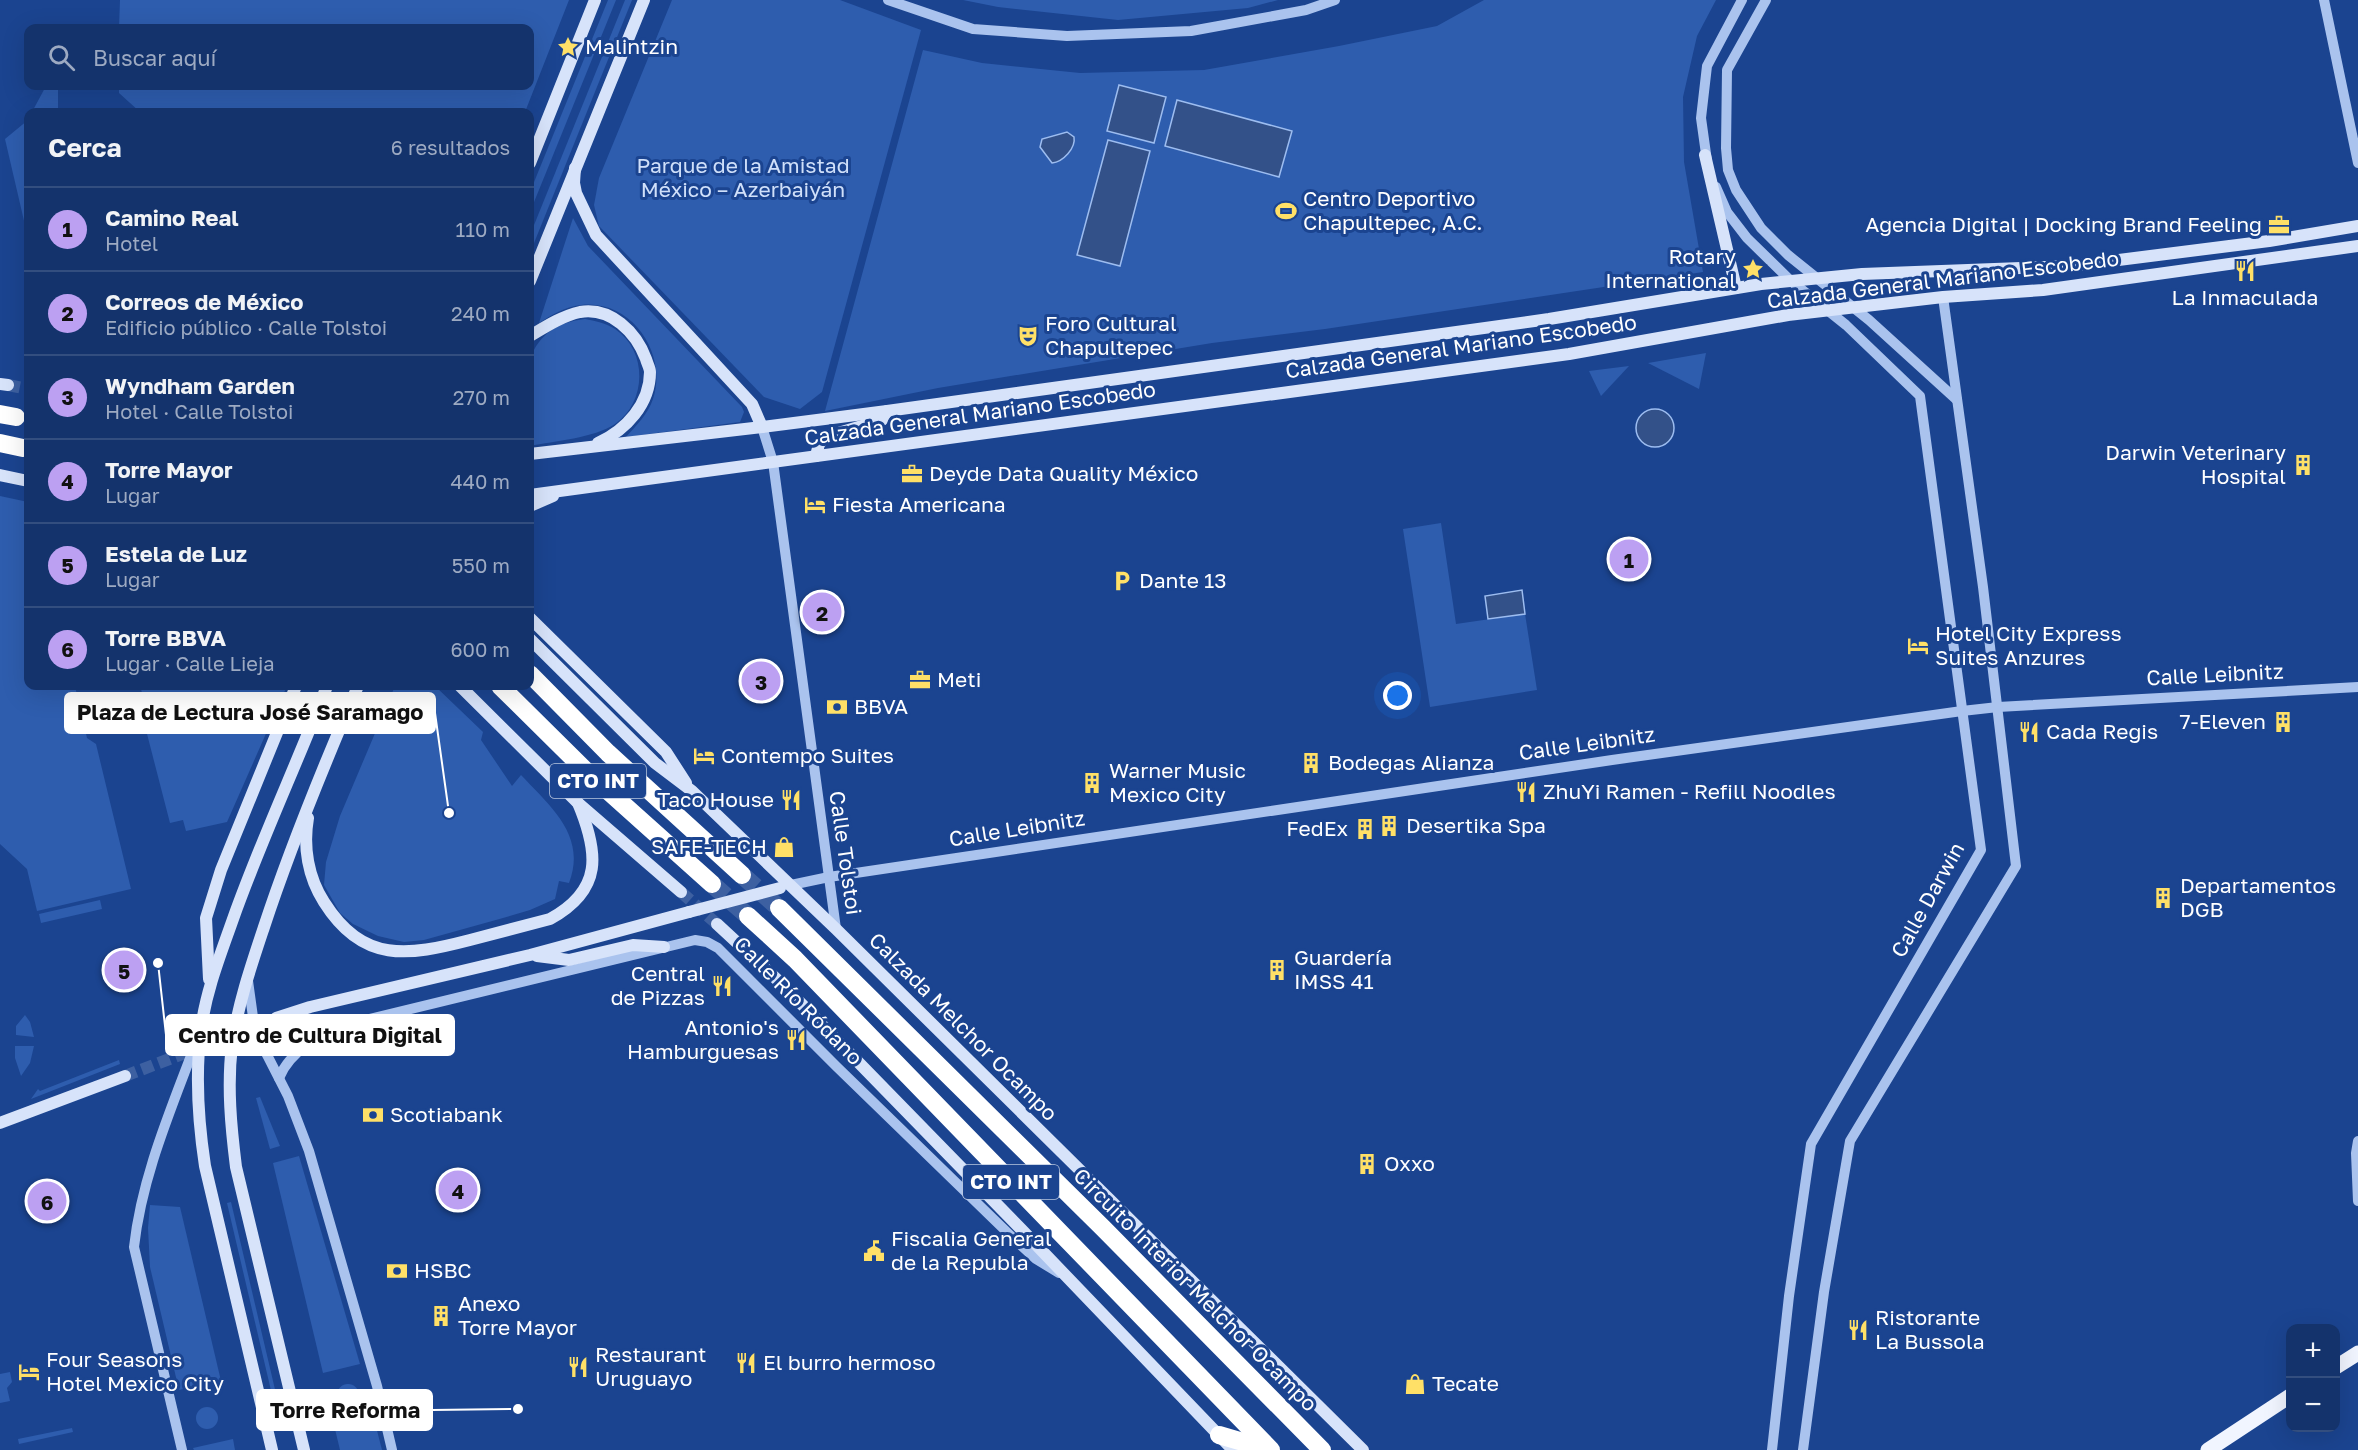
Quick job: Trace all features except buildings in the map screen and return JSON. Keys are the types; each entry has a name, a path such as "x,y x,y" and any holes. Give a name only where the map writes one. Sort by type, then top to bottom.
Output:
{"highway":[{"path":"0,443 23,448"},
{"name":"CTO INT","path":"534,678 608,753 742,875"},
{"name":"CTO INT","path":"504,690 587,772 706,879 691,828"},
{"name":"Circuito Interior Melchor Ocampo","path":"779,908 1322,1448"},
{"name":"CTO INT","path":"748,916 795,959 1271,1450"},
{"path":"1219,1435 1253,1445 1258,1450"}],"main road":[{"path":"534,153 595,0"},
{"path":"534,271 644,0"},
{"path":"1705,155 1736,288"},
{"path":"575,168 576,193 596,235 752,404 762,427"},
{"name":"Calzada General Mariano Escobedo","path":"534,454 887,411 1549,319 1791,280 1862,274 2071,266 2269,241 2358,226"},
{"name":"Calzada General Mariano Escobedo","path":"569,489 1569,354 1788,315 1943,297 2043,290 2358,246"},
{"path":"534,334 550,324 581,312 606,314 628,328 641,347 650,370 646,397 636,414 613,436 586,448"},
{"path":"816,456 819,444 825,438 882,420 887,411"},
{"path":"0,475 24,480"},
{"path":"534,494 569,489"},
{"path":"534,504 569,489"},
{"path":"534,622 666,752 692,791"},
{"name":"Calzada Melchor Ocampo","path":"534,643 655,763 692,791 785,886 836,928 1363,1450"},
{"path":"209,987 206,918 221,870 294,690"},
{"path":"272,1450 205,1166 196,1089 201,1028 209,987 248,879 325,690"},
{"path":"304,1450 236,1167 232,1140 231,1056 238,1011 247,977 276,888 356,690"},
{"name":"CTO INT","path":"464,690 578,803 681,892"},
{"path":"314,791 306,832 306,858 317,891 333,916 346,930 382,950 404,953 427,951 550,920 568,910 582,896 590,879 592,856 590,832 578,803"},
{"path":"276,1018 310,1007 530,955 785,886"},
{"name":"CTO INT","path":"717,924 784,986 1233,1450"},
{"path":"530,955 568,960 633,945 664,947"},
{"path":"0,1123 124,1076"},
{"path":"2340,1364 2358,1353"},
{"path":"2208,1450 2286,1399"}],"street":[{"path":"888,0 973,29 1067,36 1191,31 1306,10 1335,0"},
{"name":"Calle Darwin","path":"1742,0 1707,66 1701,118 1705,155 1727,212 1747,238 1791,280 1829,310 1920,396 1981,850 1811,1144 1789,1296 1772,1450"},
{"path":"1766,0 1727,70 1725,116 1728,170 1736,190 1761,228 1788,255 1853,307 1957,400"},
{"path":"2324,0 2358,164"},
{"path":"1803,1450 1824,1292 1850,1141 2016,866 1998,707 1943,297"},
{"name":"Calle Tolstoi","path":"762,427 773,462 836,928"},
{"name":"Calle Leibnitz","path":"785,886 829,877 1612,760 1962,711 1998,707 2358,687"},
{"name":"Calle Río Ródano","path":"279,1078 284,1066 297,1052 329,1032 349,1024 664,947 695,940 707,942 718,948 1012,1237 1036,1259 1067,1277"},
{"path":"247,977 253,1017 264,1048 289,1097 309,1151 377,1386 392,1450"},
{"path":"182,1450 134,1247 137,1220 146,1183 201,1028"},
{"path":"2358,1141 2356,1153 2358,1201"}],"green space":[{"path":"120,0 569,0 534,89 534,24 119,24"},
{"path":"608,0 616,0 534,202 534,182"},
{"path":"625,0 632,0 534,243 534,225"},
{"name":"Parque de la Amistad México – Azerbaiyán","path":"672,0 840,0 921,30 822,392 800,409 764,397 599,226 594,205 599,178"},
{"path":"963,0 1278,0 1248,8 1118,20 998,7"},
{"name":"Centro Deportivo Chapultepec, A.C.","path":"1484,0 1716,0 1697,36 1683,97 1684,162 1703,272 1325,329 1212,343 938,388 825,411 923,50 982,63 1080,73 1204,70 1437,26"},
{"path":"44,90 58,90 58,108 34,108"},
{"path":"119,90 534,90 527,108 136,108 119,93"},
{"path":"24,123 24,221 5,139"},
{"path":"573,218 588,246 742,407 744,412 740,422 626,437 648,410 656,382 655,364 642,333 630,320 616,311 599,305 569,308 539,323"},
{"path":"585,319 604,324 626,338 638,363 638,390 626,415 606,429 585,436 534,445 534,350 544,336 558,326"},
{"path":"1706,353 1699,389 1648,363"},
{"path":"1629,366 1601,396 1589,371"},
{"path":"0,496 24,501 24,690 76,690 87,738 96,744 131,889 37,911 27,869 0,844"},
{"path":"1441,523 1456,624 1525,614 1537,690 1430,707 1403,529"},
{"path":"141,690 285,690 227,822 186,831 183,820 170,823 146,730 149,717"},
{"path":"393,690 439,690 483,732 481,740 512,786 521,775 563,823 570,837 573,851 573,866 569,883 559,881 555,899 530,910 424,940 404,942 378,936 353,924 340,913 324,885 326,862 340,816"},
{"path":"100,900 102,909 41,923 39,914"},
{"path":"25,1015 30,1022 34,1037 16,1035 16,1026"},
{"path":"15,1046 34,1046 30,1063 21,1076 15,1058"},
{"path":"119,1060 120,1064 31,1099 38,1089 40,1091"},
{"path":"260,1097 280,1146 270,1149 256,1098"},
{"path":"299,1156 360,1364 323,1373 273,1163"},
{"path":"231,1202 277,1398 273,1399 227,1203"},
{"path":"150,1205 180,1207 221,1381 179,1390 150,1267 148,1228"},
{"path":"10,1372 12,1382 7,1388 10,1401 0,1403 0,1374"},
{"path":"348,1384 356,1387 359,1395 356,1403 348,1406 340,1403 337,1395 340,1387"},
{"path":"207,1407 215,1410 218,1418 215,1426 207,1429 199,1426 196,1418 199,1410"},
{"path":"374,1419 382,1450 340,1450 335,1429"},
{"path":"72,1428 73,1432 19,1444 18,1439"},
{"path":"233,1439 235,1450 194,1450 193,1448"}],"shaded area":[{"path":"1119,85 1166,97 1154,143 1107,131"},
{"path":"1177,100 1292,131 1279,177 1165,146"},
{"path":"1067,132 1074,137 1073,146 1064,157 1052,163 1040,147 1042,139"},
{"path":"1108,140 1150,151 1120,266 1077,255"},
{"path":"1655,409 1668,415 1674,428 1668,441 1655,447 1642,441 1636,428 1642,415"},
{"path":"1522,590 1525,614 1488,619 1485,596"}],"tunnel":[{"path":"8,385 24,388"},
{"path":"742,875 779,908"},
{"path":"712,884 748,916"},
{"path":"681,892 717,924"},
{"path":"125,1076 276,1018"}],"place":[{"name":"Malintzin","path":"568,47"},
{"name":"Centro Deportivo Chapultepec, A.C.","path":"1286,211"},
{"name":"Agencia Digital | Docking Brand Feeling","path":"2279,225"},
{"name":"Rotary International","path":"1753,269"},
{"name":"La Inmaculada","path":"2245,271"},
{"name":"Foro Cultural Chapultepec","path":"1028,336"},
{"name":"Darwin Veterinary Hospital","path":"2303,465"},
{"name":"Deyde Data Quality México","path":"912,474"},
{"name":"Fiesta Americana","path":"815,505"},
{"name":"Camino Real","path":"1629,559"},
{"name":"Dante 13","path":"1122,581"},
{"name":"Correos de México","path":"822,612"},
{"name":"Hotel City Express Suites Anzures","path":"1918,646"},
{"name":"Meti","path":"920,680"},
{"name":"Wyndham Garden","path":"761,681"},
{"name":"BBVA","path":"837,707"},
{"name":"7-Eleven","path":"2283,722"},
{"name":"Cada Regis","path":"2029,732"},
{"name":"Contempo Suites","path":"704,756"},
{"name":"Bodegas Alianza","path":"1311,763"},
{"name":"Warner Music Mexico City","path":"1092,783"},
{"name":"ZhuYi Ramen - Refill Noodles","path":"1526,792"},
{"name":"Taco House","path":"791,800"},
{"name":"Plaza de Lectura José Saramago","path":"449,813"},
{"name":"Desertika Spa","path":"1389,826"},
{"name":"FedEx","path":"1365,829"},
{"name":"SAFE-TECH","path":"784,847"},
{"name":"Departamentos DGB","path":"2163,898"},
{"name":"Centro de Cultura Digital","path":"158,963"},
{"name":"Estela de Luz","path":"124,970"},
{"name":"Guardería IMSS 41","path":"1277,970"},
{"name":"Central de Pizzas","path":"722,986"},
{"name":"Antonio's Hamburguesas","path":"796,1040"},
{"name":"Scotiabank","path":"373,1115"},
{"name":"Oxxo","path":"1367,1164"},
{"name":"Torre Mayor","path":"458,1190"},
{"name":"Torre BBVA","path":"47,1201"},
{"name":"Fiscalia General de la Republa","path":"874,1251"},
{"name":"HSBC","path":"397,1271"},
{"name":"Anexo Torre Mayor","path":"441,1316"},
{"name":"Ristorante La Bussola","path":"1858,1330"},
{"name":"El burro hermoso","path":"746,1363"},
{"name":"Restaurant Uruguayo","path":"578,1367"},
{"name":"Four Seasons Hotel Mexico City","path":"29,1372"},
{"name":"Tecate","path":"1415,1384"},
{"name":"Torre Reforma","path":"518,1409"}]}
